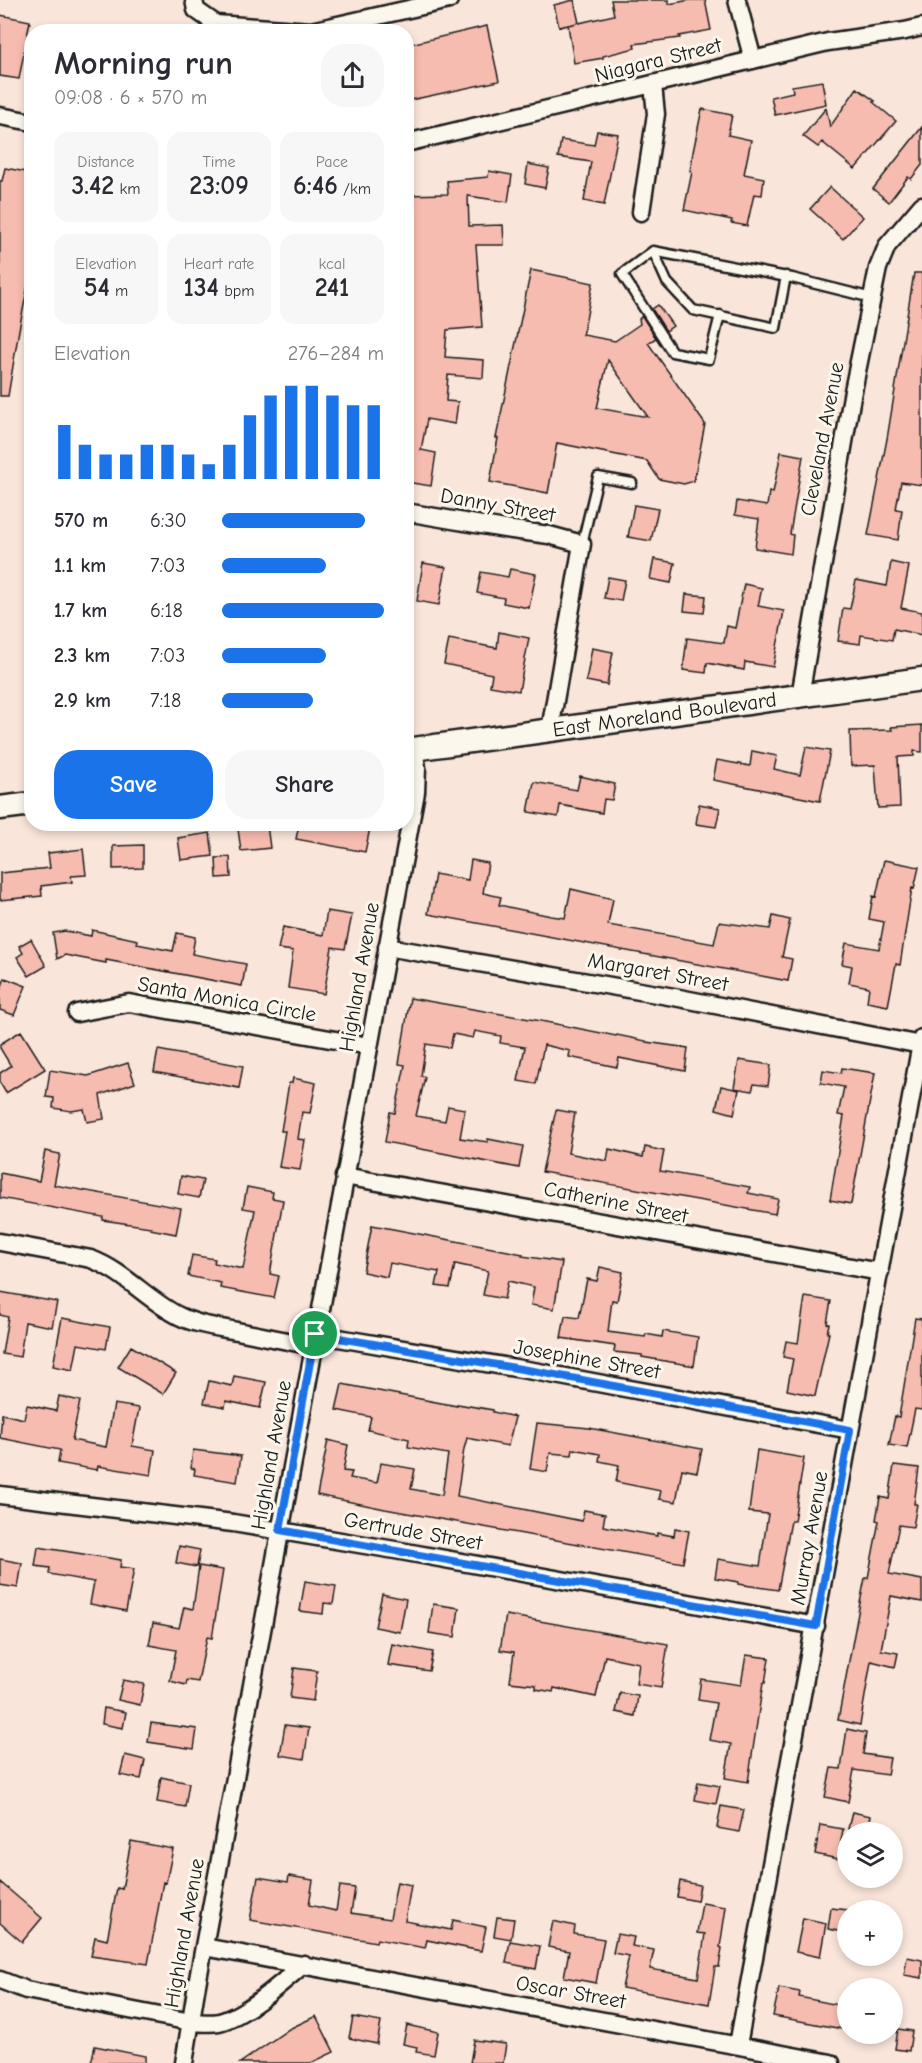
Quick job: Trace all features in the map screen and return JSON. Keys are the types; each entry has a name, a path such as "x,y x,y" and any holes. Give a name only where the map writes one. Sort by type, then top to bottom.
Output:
{"main road":[{"name":"East Moreland Boulevard","path":"414,742 550,730 922,679"},
{"path":"0,808 24,805"}],"street":[{"path":"194,0 196,10 216,24"},
{"path":"346,24 449,0"},
{"path":"737,0 753,60"},
{"name":"Niagara Street","path":"414,141 828,42 922,27"},
{"path":"641,212 656,114 653,85"},
{"path":"0,116 24,120"},
{"name":"Cleveland Avenue","path":"800,696 835,488 878,268 887,246 922,205"},
{"name":"Danny Street","path":"414,513 549,535 582,544"},
{"path":"550,730 582,544"},
{"name":"Highland Avenue","path":"414,755 417,768 414,803"},
{"name":"Highland Avenue","path":"184,2063 314,1340 409,831"},
{"name":"Margaret Street","path":"387,947 921,1042"},
{"name":"Santa Monica Circle","path":"77,1013 129,1003 369,1046"},
{"name":"Murray Avenue","path":"738,2045 921,1042"},
{"name":"Catherine Street","path":"344,1176 880,1272"},
{"name":"Josephine Street","path":"0,1242 91,1259 101,1263 124,1276 159,1305 201,1324 539,1372 850,1430"},
{"name":"Gertrude Street","path":"0,1495 280,1530 816,1626"},
{"name":"Oscar Street","path":"204,1947 831,2063"},
{"path":"0,1980 26,1990 191,2022 218,2022 235,2016 282,1984 304,1964"}],"lane":[{"path":"720,315 709,359 672,352 622,274 653,251 786,276 872,298"},
{"path":"653,251 667,282 693,310 776,328 786,276"},
{"path":"582,544 598,477 632,483"}],"building":[{"path":"574,0 579,23 614,15 611,0 669,0 669,4 705,0 711,30 679,36 680,38 634,44 635,48 603,56 603,58 574,63 568,25 559,27 554,5"},
{"path":"0,15 30,21 29,24 24,24 24,53 19,79 0,76"},
{"path":"487,26 499,81 414,99 414,43"},
{"path":"822,81 826,104 775,115 771,97 793,92 792,86"},
{"path":"857,88 896,121 855,169 822,142 818,147 803,136 826,108 830,127"},
{"path":"702,109 732,115 728,135 751,140 744,174 764,178 762,195 754,194 747,226 731,223 732,220 684,210"},
{"path":"922,127 922,165 911,179 908,177 889,202 873,189"},
{"path":"597,131 618,134 604,205 584,201 591,162 558,157 561,140 594,145"},
{"path":"528,164 549,168 545,188 525,184"},
{"path":"5,168 24,172 24,305 8,396 0,396 0,181 2,181"},
{"path":"489,171 512,175 508,202 468,196 469,226 503,225 504,245 476,245 482,327 447,330 445,357 484,360 483,378 448,375 446,401 458,402 455,424 427,419 421,450 436,453 431,486 414,483 414,195 448,194 447,181 488,177"},
{"path":"830,187 863,217 843,239 810,209"},
{"path":"531,270 593,283 583,335 615,341 640,324 639,319 642,316 656,338 648,343 705,424 694,481 684,484 659,479 647,461 557,443 548,493 490,482 498,438 496,438","holes":["608,360 648,417 597,408"]},
{"path":"914,273 922,273 922,485 901,482 896,509 902,510 898,540 868,535 887,439"},
{"path":"658,305 673,326 666,331 652,309"},
{"path":"781,452 803,456 790,534 793,535 791,554 755,548 759,519 735,515 737,501 767,506 769,492 773,493"},
{"path":"634,505 658,509 651,541 628,537"},
{"path":"654,559 675,563 671,583 650,579"},
{"path":"891,562 909,566 901,608 922,612 922,635 894,629 892,640 861,635 860,644 838,641 843,608 850,609 856,580 887,586"},
{"path":"423,563 446,567 439,605 417,601"},
{"path":"510,569 536,574 529,608 503,603 504,598 477,593 481,572 508,577"},
{"path":"608,577 625,580 621,601 604,598"},
{"path":"744,584 762,588 758,606 784,611 773,667 745,662 744,670 707,663 706,673 683,670 687,638 724,643 727,626 735,628"},
{"path":"686,594 706,596 704,613 684,611"},
{"path":"499,632 529,638 519,691 490,686 492,674 444,664 449,639 497,648"},
{"path":"592,648 613,652 607,685 586,681"},
{"path":"922,725 922,752 914,751 914,756 898,757 900,807 878,808 875,765 851,766 850,731 892,730 891,727"},
{"path":"806,747 830,751 820,801 713,780 717,760 750,766 752,751 777,756 774,769 800,775"},
{"path":"580,776 615,784 612,800 604,799 602,813 560,805 558,817 528,812 534,782 577,790"},
{"path":"699,804 720,808 716,827 696,824"},
{"path":"238,831 268,831 270,848 241,851"},
{"path":"298,831 369,831 365,852 296,839"},
{"path":"210,833 213,856 181,860 178,838"},
{"path":"143,845 143,868 113,869 113,846"},
{"path":"83,849 86,875 71,876 72,882 41,886 42,896 0,900 0,873 50,868 48,853"},
{"path":"230,857 231,877 217,878 216,858"},
{"path":"471,860 488,863 483,893 501,897 499,905 551,916 565,918 571,889 613,899 608,925 714,944 719,922 770,929 773,916 790,920 782,957 792,959 788,981 428,914 435,874 468,880"},
{"path":"884,860 919,867 914,889 912,888 900,965 896,964 888,1006 867,1002 869,987 849,983 852,966 842,964 846,943 879,949 884,922 869,919"},
{"path":"327,911 352,915 345,949 332,947 324,994 288,988 293,951 278,949 283,927 323,935"},
{"path":"92,930 138,940 137,944 173,951 177,933 195,937 192,954 246,964 242,986 106,960 106,963 65,955 57,959 53,933 65,931 91,936"},
{"path":"31,939 46,966 29,976 17,957 23,953 19,946"},
{"path":"5,978 26,986 14,1015 0,1010 0,991"},
{"path":"410,998 688,1048 685,1071 619,1058 617,1067 569,1057 570,1051 544,1045 536,1084 518,1081 525,1047 500,1043 501,1036 475,1031 473,1038 453,1034 450,1048 426,1044 421,1076 425,1077 416,1116 445,1121 448,1106 465,1109 460,1138 488,1142 488,1139 523,1146 519,1168 385,1142 390,1112 395,1113 405,1065 399,1064"},
{"path":"21,1031 45,1069 6,1093 0,1083 0,1073 11,1066 0,1044"},
{"path":"158,1050 243,1066 239,1088 154,1072"},
{"path":"739,1060 771,1065 768,1086 754,1084 752,1091 734,1088"},
{"path":"128,1063 135,1083 100,1095 104,1119 87,1122 84,1109 71,1111 53,1108 54,1098 46,1097 50,1070 88,1076"},
{"path":"842,1068 875,1073 851,1204 830,1200 844,1116 838,1115 844,1087 821,1083 823,1070 841,1073"},
{"path":"293,1078 316,1083 310,1113 302,1112 298,1139 305,1140 300,1170 279,1167 285,1131 281,1131 289,1083 292,1083"},
{"path":"721,1086 739,1090 734,1114 716,1109"},
{"path":"556,1110 575,1113 568,1153 607,1161 609,1149 643,1157 645,1147 664,1151 660,1171 750,1187 748,1193 778,1199 775,1214 542,1172"},
{"path":"45,1151 60,1154 54,1185 181,1208 176,1234 150,1229 151,1227 103,1220 103,1217 0,1198 0,1173 39,1181"},
{"path":"181,1176 203,1180 199,1198 178,1194"},
{"path":"247,1187 273,1192 272,1198 283,1200 270,1274 279,1276 274,1298 220,1288 221,1283 188,1276 192,1255 215,1259 214,1263 243,1269 255,1210 243,1208"},
{"path":"372,1225 562,1262 554,1309 531,1305 534,1287 508,1281 504,1299 483,1295 488,1271 455,1264 450,1288 436,1286 439,1272 390,1263 387,1277 363,1272"},
{"path":"600,1267 623,1272 617,1301 612,1300 608,1332 662,1337 663,1331 698,1337 694,1366 642,1357 642,1355 614,1352 615,1346 561,1338 565,1316 579,1318 587,1279 597,1281"},
{"path":"0,1292 57,1302 52,1327 25,1322 20,1357 2,1354 8,1317 0,1315"},
{"path":"805,1297 831,1301 827,1323 829,1324 827,1333 829,1333 815,1396 787,1390 793,1359 783,1357 786,1341 798,1343"},
{"path":"62,1318 110,1327 106,1349 78,1344 73,1370 53,1366"},
{"path":"915,1318 922,1319 922,1410 915,1409 907,1448 889,1445 895,1416 899,1417"},
{"path":"131,1346 176,1373 163,1394 118,1367"},
{"path":"234,1376 266,1382 260,1408 226,1401 225,1407 204,1403 209,1381 232,1386"},
{"path":"342,1384 457,1406 457,1404 493,1410 493,1412 515,1417 508,1446 467,1438 457,1496 582,1521 584,1510 605,1514 603,1526 657,1536 657,1533 674,1536 675,1528 689,1531 683,1563 317,1495 328,1440 348,1445 343,1471 352,1472 350,1478 377,1483 381,1463 415,1469 411,1489 442,1495 448,1454 408,1447 409,1439 368,1430 371,1417 336,1410"},
{"path":"59,1396 80,1401 72,1440 106,1447 114,1404 139,1408 132,1446 155,1450 151,1475 98,1466 97,1470 58,1463 60,1450 0,1438 2,1414 24,1419 27,1405 56,1411"},
{"path":"537,1423 589,1428 702,1449 697,1472 682,1469 676,1502 659,1499 661,1491 616,1482 619,1465 599,1461 600,1454 573,1449 572,1455 550,1453 547,1472 530,1469"},
{"path":"193,1450 241,1456 237,1482 194,1475 195,1469 191,1468"},
{"path":"757,1450 804,1458 794,1521 791,1521 778,1590 715,1578 718,1559 760,1566 768,1514 749,1512"},
{"path":"894,1465 919,1468 913,1527 899,1525 889,1574 922,1580 922,1602 891,1596 881,1650 898,1653 895,1667 871,1661 860,1725 838,1720 865,1578 868,1578 879,1521 876,1520 880,1497 889,1499"},
{"path":"179,1546 200,1550 197,1567 176,1563"},
{"path":"38,1547 121,1560 120,1567 134,1569 126,1611 90,1604 94,1582 49,1574 50,1568 35,1566"},
{"path":"0,1559 22,1563 18,1588 0,1585"},
{"path":"199,1566 223,1570 212,1638 207,1637 198,1682 187,1680 186,1685 170,1681 176,1650 149,1645 153,1623 179,1628 184,1607 193,1609"},
{"path":"305,1581 336,1586 333,1604 324,1603 323,1614 300,1611"},
{"path":"382,1594 406,1599 400,1632 375,1627"},
{"path":"433,1604 459,1608 455,1637 429,1633"},
{"path":"506,1615 668,1644 661,1688 636,1684 639,1663 605,1656 596,1697 554,1688 553,1692 536,1689 536,1685 510,1682 514,1652 500,1650"},
{"path":"392,1644 433,1652 429,1671 388,1665"},
{"path":"746,1655 769,1658 748,1782 725,1778 731,1744 709,1740 716,1703 698,1700 701,1679 741,1685"},
{"path":"294,1668 317,1671 313,1701 290,1698"},
{"path":"123,1680 144,1684 140,1705 118,1700"},
{"path":"620,1693 638,1696 635,1716 616,1712"},
{"path":"104,1708 126,1712 123,1728 102,1724"},
{"path":"151,1723 197,1729 194,1749 148,1742"},
{"path":"285,1725 309,1728 304,1759 280,1755"},
{"path":"847,1729 866,1733 863,1754 890,1758 887,1775 854,1770 848,1802 825,1797 831,1768 841,1769"},
{"path":"125,1755 145,1760 141,1779 120,1775"},
{"path":"161,1777 189,1783 185,1807 157,1802"},
{"path":"698,1782 720,1786 716,1804 695,1800"},
{"path":"721,1806 744,1810 739,1832 717,1828"},
{"path":"852,1812 871,1816 870,1822 850,1822"},
{"path":"820,1825 837,1828 837,1859 815,1854"},
{"path":"131,1841 173,1849 166,1883 163,1882 148,1964 91,1956 95,1937 107,1940 117,1888 122,1889"},
{"path":"289,1876 313,1880 309,1905 336,1911 340,1886 355,1888 351,1913 390,1919 397,1882 411,1885 405,1921 451,1930 453,1920 486,1927 481,1951 427,1940 425,1948 377,1939 376,1942 250,1920 258,1877 288,1882"},
{"path":"680,1881 700,1885 697,1901 677,1897"},
{"path":"0,1882 42,1918 22,1942 0,1923"},
{"path":"702,1903 726,1907 719,1967 715,1967 709,2004 622,1988 629,1956 613,1953 617,1934 634,1937 632,1946 654,1950 650,1969 698,1978 705,1934 697,1933"},
{"path":"831,1908 837,1909 837,1931 828,1929"},
{"path":"497,1917 514,1919 511,1939 494,1936"},
{"path":"803,1918 826,1923 820,1957 796,1952"},
{"path":"553,1921 575,1926 574,1934 604,1939 596,1983 564,1977 569,1951 548,1947"},
{"path":"510,1941 540,1946 536,1969 506,1963"},
{"path":"907,1957 922,1960 922,1978 904,1975"},
{"path":"779,1988 800,1992 799,1997 837,2005 837,2028 773,2016"},
{"path":"316,2016 334,2052 311,2063 240,2063 289,2029"},
{"path":"353,2017 381,2022 377,2044 349,2038"},
{"path":"407,2025 438,2032 434,2055 416,2052 417,2047 403,2044"},
{"path":"903,2030 912,2031 909,2051 895,2049 896,2044 903,2044"},
{"path":"474,2040 506,2044 503,2063 470,2063"},
{"path":"95,2046 145,2056 145,2063 91,2063"}],"route":[{"path":"315,1334 539,1372 850,1430 845,1470 816,1626 280,1530 315,1334"}]}
